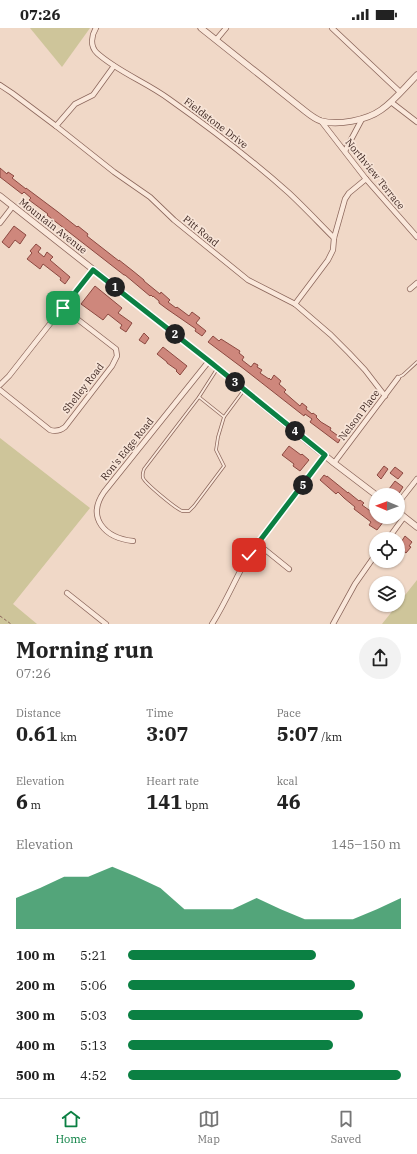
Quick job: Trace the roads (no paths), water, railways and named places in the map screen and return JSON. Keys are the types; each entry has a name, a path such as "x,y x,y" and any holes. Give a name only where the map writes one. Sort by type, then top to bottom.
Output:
{"street":[{"name":"Fieldstone Drive","path":"96,28 92,37 92,42 93,48 97,52 114,66 167,98 240,152 289,193 334,238"},
{"path":"201,28 305,111 321,120 334,122 353,121 362,119 380,111 391,102 417,75"},
{"path":"216,40 226,28"},
{"path":"332,28 400,92"},
{"path":"56,126 75,104 93,95 114,66"},
{"name":"Pitt Road","path":"0,85 56,126 114,172 150,196 174,220 248,280 294,304 331,335 349,353 365,370 384,396"},
{"path":"391,102 417,122"},
{"path":"345,151 362,119"},
{"name":"Northview Terrace","path":"321,120 366,179 417,237"},
{"path":"294,304 328,260 333,250 334,238 345,199 349,193 366,179"},
{"name":"Mountain Avenue","path":"0,196 369,490"},
{"path":"0,223 13,206"},
{"path":"0,385 9,376 93,270"},
{"path":"410,289 417,283"},
{"name":"Shelley Road","path":"0,390 50,430 55,432 65,427 112,366 117,356 116,349 63,308"},
{"name":"Ron's Edge Road","path":"133,541 117,538 103,527 97,517 97,504 104,492 209,361"},
{"name":"Nelson Place","path":"334,463 398,378"},
{"path":"212,624 249,555 325,455"},
{"path":"405,494 417,479"},
{"path":"405,518 417,527"},
{"path":"258,544 289,569"},
{"path":"333,624 355,584 369,564"},
{"path":"67,593 106,624"}],"lane":[{"path":"398,378 417,362"},
{"path":"218,368 199,397 144,469 142,474 148,485 177,508 183,511 189,511 224,466 216,450 218,437 224,417 244,390"},
{"path":"199,397 224,417"}]}
